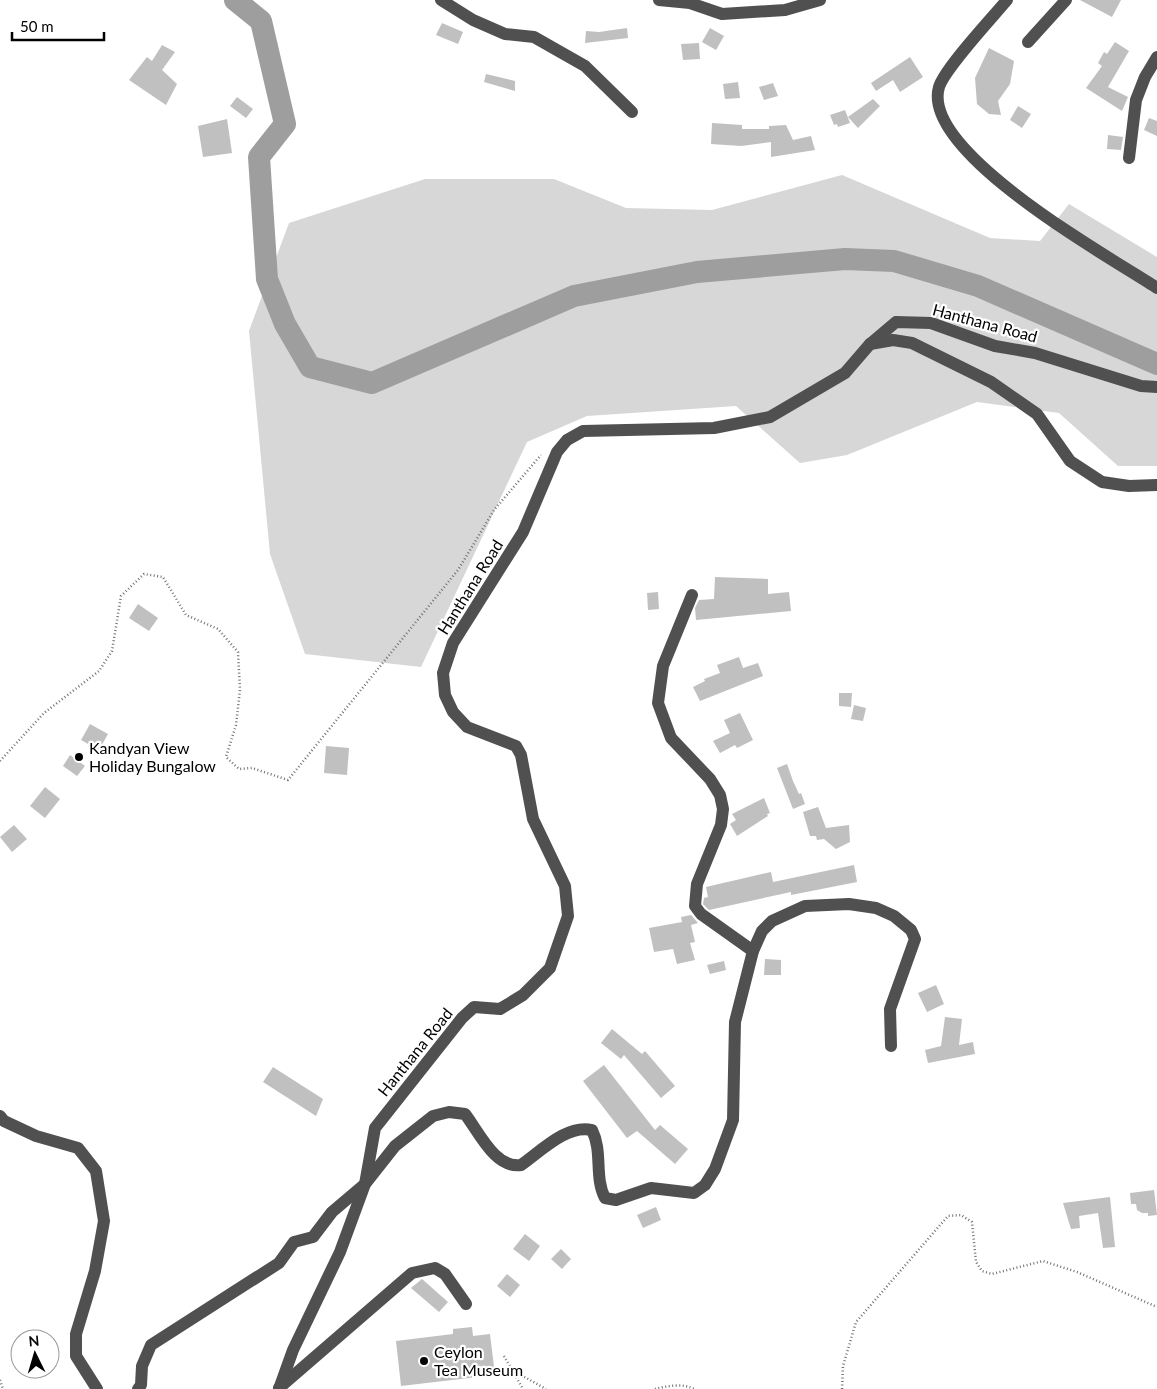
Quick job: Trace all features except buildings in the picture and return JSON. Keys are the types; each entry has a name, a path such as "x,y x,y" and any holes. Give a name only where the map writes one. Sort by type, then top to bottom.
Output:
{"street":[{"path":"441,0 473,20 505,34 534,37 585,66 632,112"},
{"path":"659,0 690,3 722,14 785,10 820,0"},
{"path":"1007,0 947,73 939,88 940,106 948,130 962,148 1014,195 1157,288"},
{"path":"1028,42 1066,0"},
{"path":"1129,158 1136,100 1145,77 1157,57"},
{"name":"Hanthana Road","path":"279,1389 293,1350 340,1252 365,1184 376,1128 462,1018 474,1007 500,1009 523,995 550,968 568,916 565,886 534,819 521,755 516,746 467,726 453,712 445,695 443,672 453,643 523,532 557,452 567,440 583,431 714,428 770,417 845,373 870,344 896,322 931,323 995,346 1035,353 1140,386 1157,388"},
{"path":"870,344 893,340 912,343 991,382 1037,414 1070,462 1102,482 1130,486 1157,484"},
{"path":"692,596 664,666 658,703 672,738 710,780 720,795 723,809 721,825 697,884 695,906 701,914 753,951"},
{"path":"138,1389 141,1385 142,1366 151,1345 279,1263 294,1242 313,1237 332,1212 365,1184 395,1146 433,1116 449,1112 465,1114 500,1161 513,1166 522,1165 569,1132 582,1128 592,1130 598,1142 600,1188 605,1198 616,1200 651,1188 694,1193 705,1185 716,1170 733,1120 736,1022 753,951 762,930 772,921 805,906 849,904 876,908 894,916 911,930 914,939 890,1009 891,1046"},
{"path":"0,1116 4,1121 36,1136 78,1148 96,1171 104,1221 95,1271 76,1334 76,1356 97,1389"},
{"path":"279,1389 412,1273 435,1268 445,1274 466,1304"}],"path":[{"path":"0,761 44,713 98,671 112,651 120,596 144,574 163,577 186,615 218,629 238,652 240,690 236,725 226,757 239,769 252,768 288,780 458,570 494,510 547,450 557,452"},
{"path":"842,1389 842,1366 856,1322 948,1216 961,1215 972,1222 976,1262 982,1271 992,1274 1043,1262 1077,1272 1157,1307"},
{"path":"504,1356 523,1389"},
{"path":"512,1370 546,1389"},
{"path":"0,1380 3,1389"},
{"path":"655,1389 666,1386 689,1386 694,1389"}],"shaded area":[{"path":"842,175 990,238 1040,241 1069,204 1157,257 1157,466 1118,466 1059,413 977,402 847,455 800,463 736,406 587,416 527,442 421,667 305,654 270,554 249,331 289,223 425,179 554,179 626,208 712,210"}],"waterway":[{"path":"235,0 261,21 285,124 259,157 267,279 285,324 310,367 372,383 574,296 697,272 845,259 894,261 978,286 1157,364"}],"place":[{"name":"Kandyan View Holiday Bungalow","path":"79,757"},
{"name":"Ceylon Tea Museum","path":"424,1361"}]}
